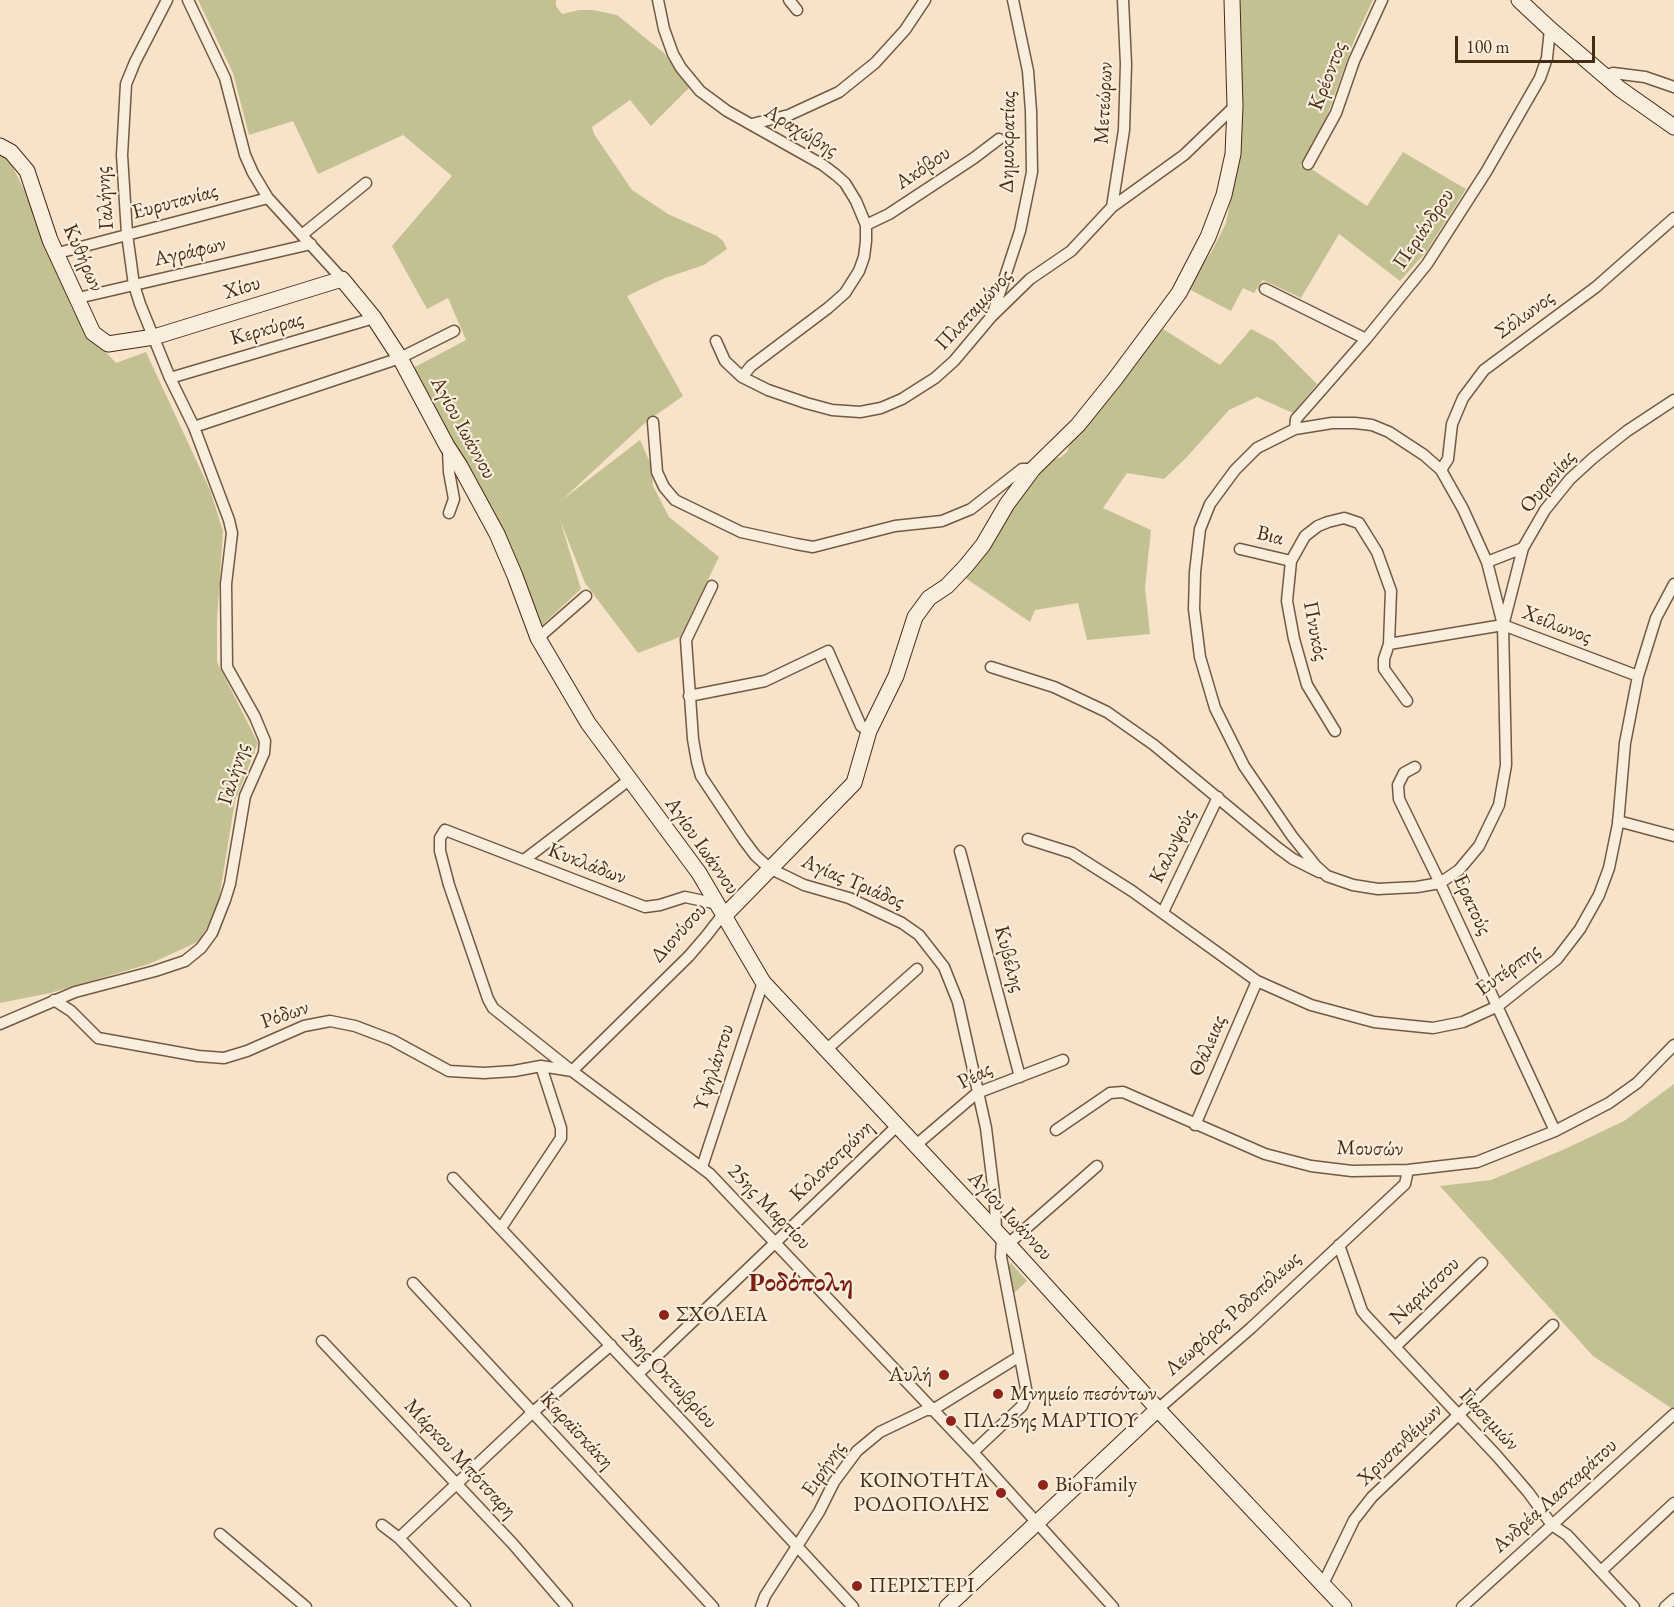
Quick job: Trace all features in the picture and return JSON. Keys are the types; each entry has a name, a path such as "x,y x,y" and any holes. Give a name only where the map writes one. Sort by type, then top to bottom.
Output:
{"street":[{"name":"Γαλήνης","path":"54,1000 185,961 201,948 212,933 225,900 230,884 245,796 264,753 265,741 255,717 227,667 226,584 232,532 194,427 170,378 134,285 127,234 122,155 126,84 167,0"},
{"name":"Αγίου Ιωάννου","path":"188,0 225,78 245,155 268,198 342,279 374,318 400,358 497,534 538,638 588,723 699,873 763,981 1344,1607"},
{"name":"Αραχώβης","path":"658,0 673,54 681,68 710,100 823,165 836,175 845,183 856,201 866,225 864,257 845,293 751,366 742,377"},
{"path":"789,0 797,10"},
{"path":"752,124 789,115 838,92 874,63 905,30 925,0"},
{"name":"Δημοκρατίας","path":"991,317 1018,239 1032,172 1028,71 1013,0"},
{"name":"Μετεώρων","path":"1112,207 1124,130 1126,64 1123,0"},
{"name":"Διονύσου","path":"572,1071 689,956 707,935 721,909 729,911 854,783 868,731 896,676 915,617 929,598 946,586 966,566 1033,469 1085,416 1179,293 1209,237 1224,195 1233,154 1235,106 1232,0"},
{"name":"Κρέοντος","path":"1308,165 1332,120 1354,61 1382,0"},
{"path":"1519,0 1635,101 1674,126"},
{"name":"Περιάνδρου","path":"1295,429 1296,419 1366,339 1427,264 1486,172 1540,78 1547,58 1550,29"},
{"path":"1605,76 1613,72 1645,77 1674,87"},
{"name":"Πλαταμώνος","path":"716,341 725,361 742,377 768,390 825,408 850,412 881,408 914,393 935,378 958,356 991,317 1030,279 1071,251 1112,207 1184,155 1235,106"},
{"name":"Ακόβου","path":"866,225 889,214 999,139"},
{"name":"Κυθήρων","path":"0,146 11,152 27,171 50,240 58,253 93,333 108,344 154,337"},
{"path":"303,234 366,183"},
{"name":"Ευρυτανίας","path":"58,253 268,198"},
{"name":"Σόλωνος","path":"1441,470 1448,459 1452,424 1463,398 1485,370 1596,287 1674,218"},
{"name":"Αγράφων","path":"78,298 311,244"},
{"name":"Χίου","path":"154,337 342,279"},
{"path":"1265,289 1366,339"},
{"name":"Κερκύρας","path":"170,378 374,318"},
{"path":"194,427 400,358 454,331"},
{"name":"Ουρανίας","path":"1503,625 1523,548 1545,510 1570,479 1627,431 1674,400"},
{"path":"653,422 657,472 664,487 675,500 741,532 796,544 813,546 894,526 942,522 971,509 1022,469 1033,469"},
{"path":"991,666 1054,687 1107,712 1154,744 1278,848 1293,859 1327,876 1353,885 1378,888 1417,887 1440,883 1459,870 1479,846 1499,805 1506,765 1503,625 1487,562 1463,509 1441,470 1410,445 1372,425 1332,423 1295,429 1257,448 1245,458 1210,504 1203,519 1198,543 1194,609 1200,657 1209,691 1224,728 1244,766 1277,816 1316,866 1327,876"},
{"path":"447,446 454,499 449,513"},
{"name":"Πνυκός","path":"1335,731 1307,685 1294,639 1287,601 1291,561 1305,536 1318,526 1344,518 1359,522 1377,552 1391,591 1389,644 1384,659 1384,669 1407,700"},
{"path":"1487,562 1523,548"},
{"name":"Βια","path":"1240,549 1291,561"},
{"name":"Ευτέρπης","path":"1029,839 1071,853 1163,912 1257,981 1311,1005 1374,1022 1433,1028 1463,1022 1498,1006 1557,959 1580,928 1599,895 1609,868 1618,821 1625,743 1638,676 1656,618 1674,584"},
{"name":"Αγίας Τριάδος","path":"712,586 686,640 689,696 697,762 702,776 743,839 769,868 804,885 866,905 902,924 919,935 944,967 958,1002 990,1155 1002,1238"},
{"path":"538,638 586,596"},
{"name":"Χείλωνος","path":"1389,644 1503,625 1638,676"},
{"path":"689,696 765,681 828,651 861,726 868,731"},
{"name":"Ερατούς","path":"1415,767 1404,773 1398,784 1399,800 1555,1131"},
{"path":"524,860 629,780"},
{"name":"Καλυψούς","path":"1163,912 1218,797"},
{"path":"1618,821 1674,836"},
{"name":"Κυκλάδων","path":"445,830 645,907 685,897 721,909"},
{"name":"25ης Μαρτίου","path":"445,830 440,838 449,885 493,1008 572,1071 702,1167 973,1452 1113,1607"},
{"name":"Κυβέλης","path":"960,851 1020,1077"},
{"path":"826,1049 917,969"},
{"name":"Υψηλάντου","path":"702,1167 763,981"},
{"name":"Θάλειας","path":"1195,1125 1257,981"},
{"path":"0,1024 54,1000"},
{"name":"Ρόδων","path":"54,1000 71,1011 98,1038 198,1056 224,1058 247,1051 304,1026 330,1021 355,1026 392,1040 449,1071 484,1073 541,1066 572,1071"},
{"name":"Μουσών","path":"1056,1130 1110,1093 1123,1092 1266,1154 1311,1166 1352,1171 1408,1170 1477,1162 1555,1131 1609,1104 1637,1083 1674,1046"},
{"name":"Ρέας","path":"916,1145 977,1093 1063,1060"},
{"path":"501,1228 561,1138 561,1128 541,1066"},
{"name":"Κολοκοτρώνη","path":"638,1374 898,1125"},
{"path":"973,1452 1025,1400 1027,1394 1001,1257 1002,1238 1096,1166"},
{"name":"Λεωφόρος Ροδοπόλεως","path":"947,1607 1158,1409 1251,1328 1405,1184 1408,1170"},
{"name":"28ης Οκτωβρίου","path":"453,1178 853,1607"},
{"name":"Γιασεμιών","path":"1340,1245 1362,1311 1528,1492 1552,1525 1567,1535 1634,1607"},
{"name":"Ναρκίσσου","path":"1395,1347 1482,1263"},
{"name":"Καραϊσκάκη","path":"413,1283 713,1607"},
{"name":"Χρυσανθέμων","path":"1323,1584 1354,1520 1372,1497 1553,1325"},
{"name":"Μάρκου Μπότσαρη","path":"322,1341 513,1544 567,1607"},
{"path":"399,1538 533,1412 611,1345"},
{"name":"Ειρήνης","path":"761,1607 765,1596 798,1546 834,1482 857,1451 880,1432 926,1410 932,1410 1020,1356"},
{"name":"Ανδρέα Λασκαράτου","path":"1462,1607 1674,1414"},
{"path":"1601,1571 1674,1503"},
{"path":"382,1525 399,1538 465,1607"},
{"path":"220,1534 306,1607"},
{"path":"1665,1607 1674,1599"}],"shaded area":[{"path":"198,0 556,0 556,6 562,14 593,10 617,15 664,53 689,88 651,126 630,100 592,127 594,134 632,190 668,214 717,236 727,249 704,265 665,278 627,296 683,396 646,422 562,500 640,440 652,467 653,486 669,517 719,557 680,637 638,653 585,583 560,520 581,589 542,625 502,536 411,369 466,340 448,298 427,309 392,246 452,176 403,135 318,174 293,121 249,135 233,73"},
{"path":"1240,0 1373,0 1355,38 1324,124 1300,166 1313,170 1367,206 1403,152 1466,189 1426,252 1400,281 1339,234 1301,298 1263,280 1254,293 1243,288 1231,311 1187,288 1212,251 1226,223 1237,164 1242,113"},
{"path":"0,141 30,202 59,270 71,307 89,334 116,363 146,352 210,490 223,531 217,620 217,662 258,743 235,801 218,905 200,941 149,964 50,993 0,1003"},
{"path":"1163,329 1220,365 1251,329 1274,341 1317,384 1293,413 1257,397 1229,410 1164,479 1127,473 1103,508 1151,530 1145,587 1150,634 1087,640 1078,603 1035,610 1030,622 964,577 1048,461 1061,457 1067,452 1070,443"},
{"path":"1674,1084 1674,1410 1593,1356 1440,1186 1491,1180 1565,1149 1624,1121"},
{"path":"1011,1263 1027,1281 1012,1295 1007,1267"}],"place":[{"name":"ΣΧΟΛΕΙΑ","path":"664,1315"},
{"name":"Αυλή","path":"944,1375"},
{"name":"Μνημείο πεσόντων","path":"998,1394"},
{"name":"ΠΛ.25ης ΜΑΡΤΙΟΥ","path":"951,1421"},
{"name":"BioFamily","path":"1043,1485"},
{"name":"ΚΟΙΝΟΤΗΤΑ ΡΟΔΟΠΟΛΗΣ","path":"1001,1493"},
{"name":"ΠΕΡΙΣΤΕΡΙ","path":"857,1586"}],"district":[{"name":"Ροδόπολη","path":"801,1284"}]}
